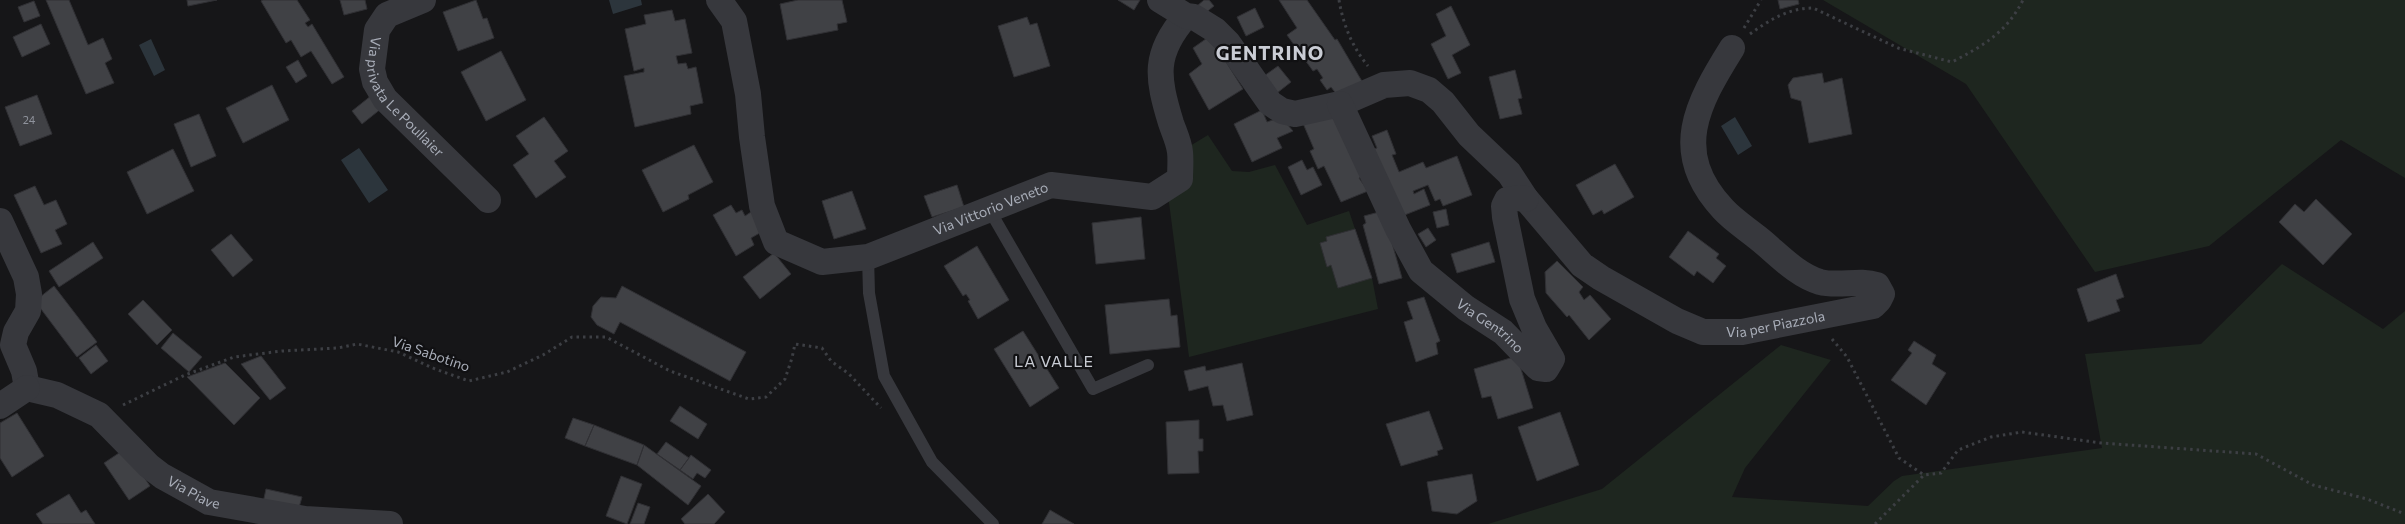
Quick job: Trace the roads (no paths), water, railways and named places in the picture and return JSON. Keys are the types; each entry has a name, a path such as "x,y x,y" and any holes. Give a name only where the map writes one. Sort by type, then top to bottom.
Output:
{"street":[{"name":"Via privata Le Poullaier","path":"423,0 386,15 377,30 372,69 375,82 386,99 488,200"},
{"name":"Via Vittorio Veneto","path":"718,0 734,21 748,94 762,206 776,242 822,262 868,257 1051,185 1152,197 1180,179 1180,152 1161,88 1159,71 1167,42 1186,16"},
{"path":"1160,0 1186,16 1194,17 1215,30 1228,43 1270,103 1282,111 1295,114 1340,104"},
{"name":"Via per Piazzola","path":"1340,104 1384,85 1410,84 1429,90 1443,102 1469,135 1509,173 1526,199 1582,265 1601,278 1677,321 1704,332 1742,332 1873,306 1882,294 1877,285 1868,282 1845,284 1820,282 1799,272 1724,210 1706,188 1699,173 1694,149 1693,129 1698,106 1732,48"},
{"name":"Via Gentrino","path":"1340,104 1398,229 1421,271 1466,308 1503,332 1538,368 1546,370 1552,359 1534,328 1522,299 1505,217 1504,206 1507,200 1526,199"},
{"path":"0,221 26,277 29,294 28,311 16,332 13,345 24,371 27,388 0,406"},
{"name":"Via Piave","path":"27,388 57,395 101,418 148,466 209,502 305,519 390,524"}],"lane":[{"path":"989,210 1093,389 1148,365"},
{"path":"868,257 869,293 884,376 932,462 993,524"}],"district":[{"name":"GENTRINO","path":"1270,53"},
{"name":"LA VALLE","path":"1054,361"}]}
